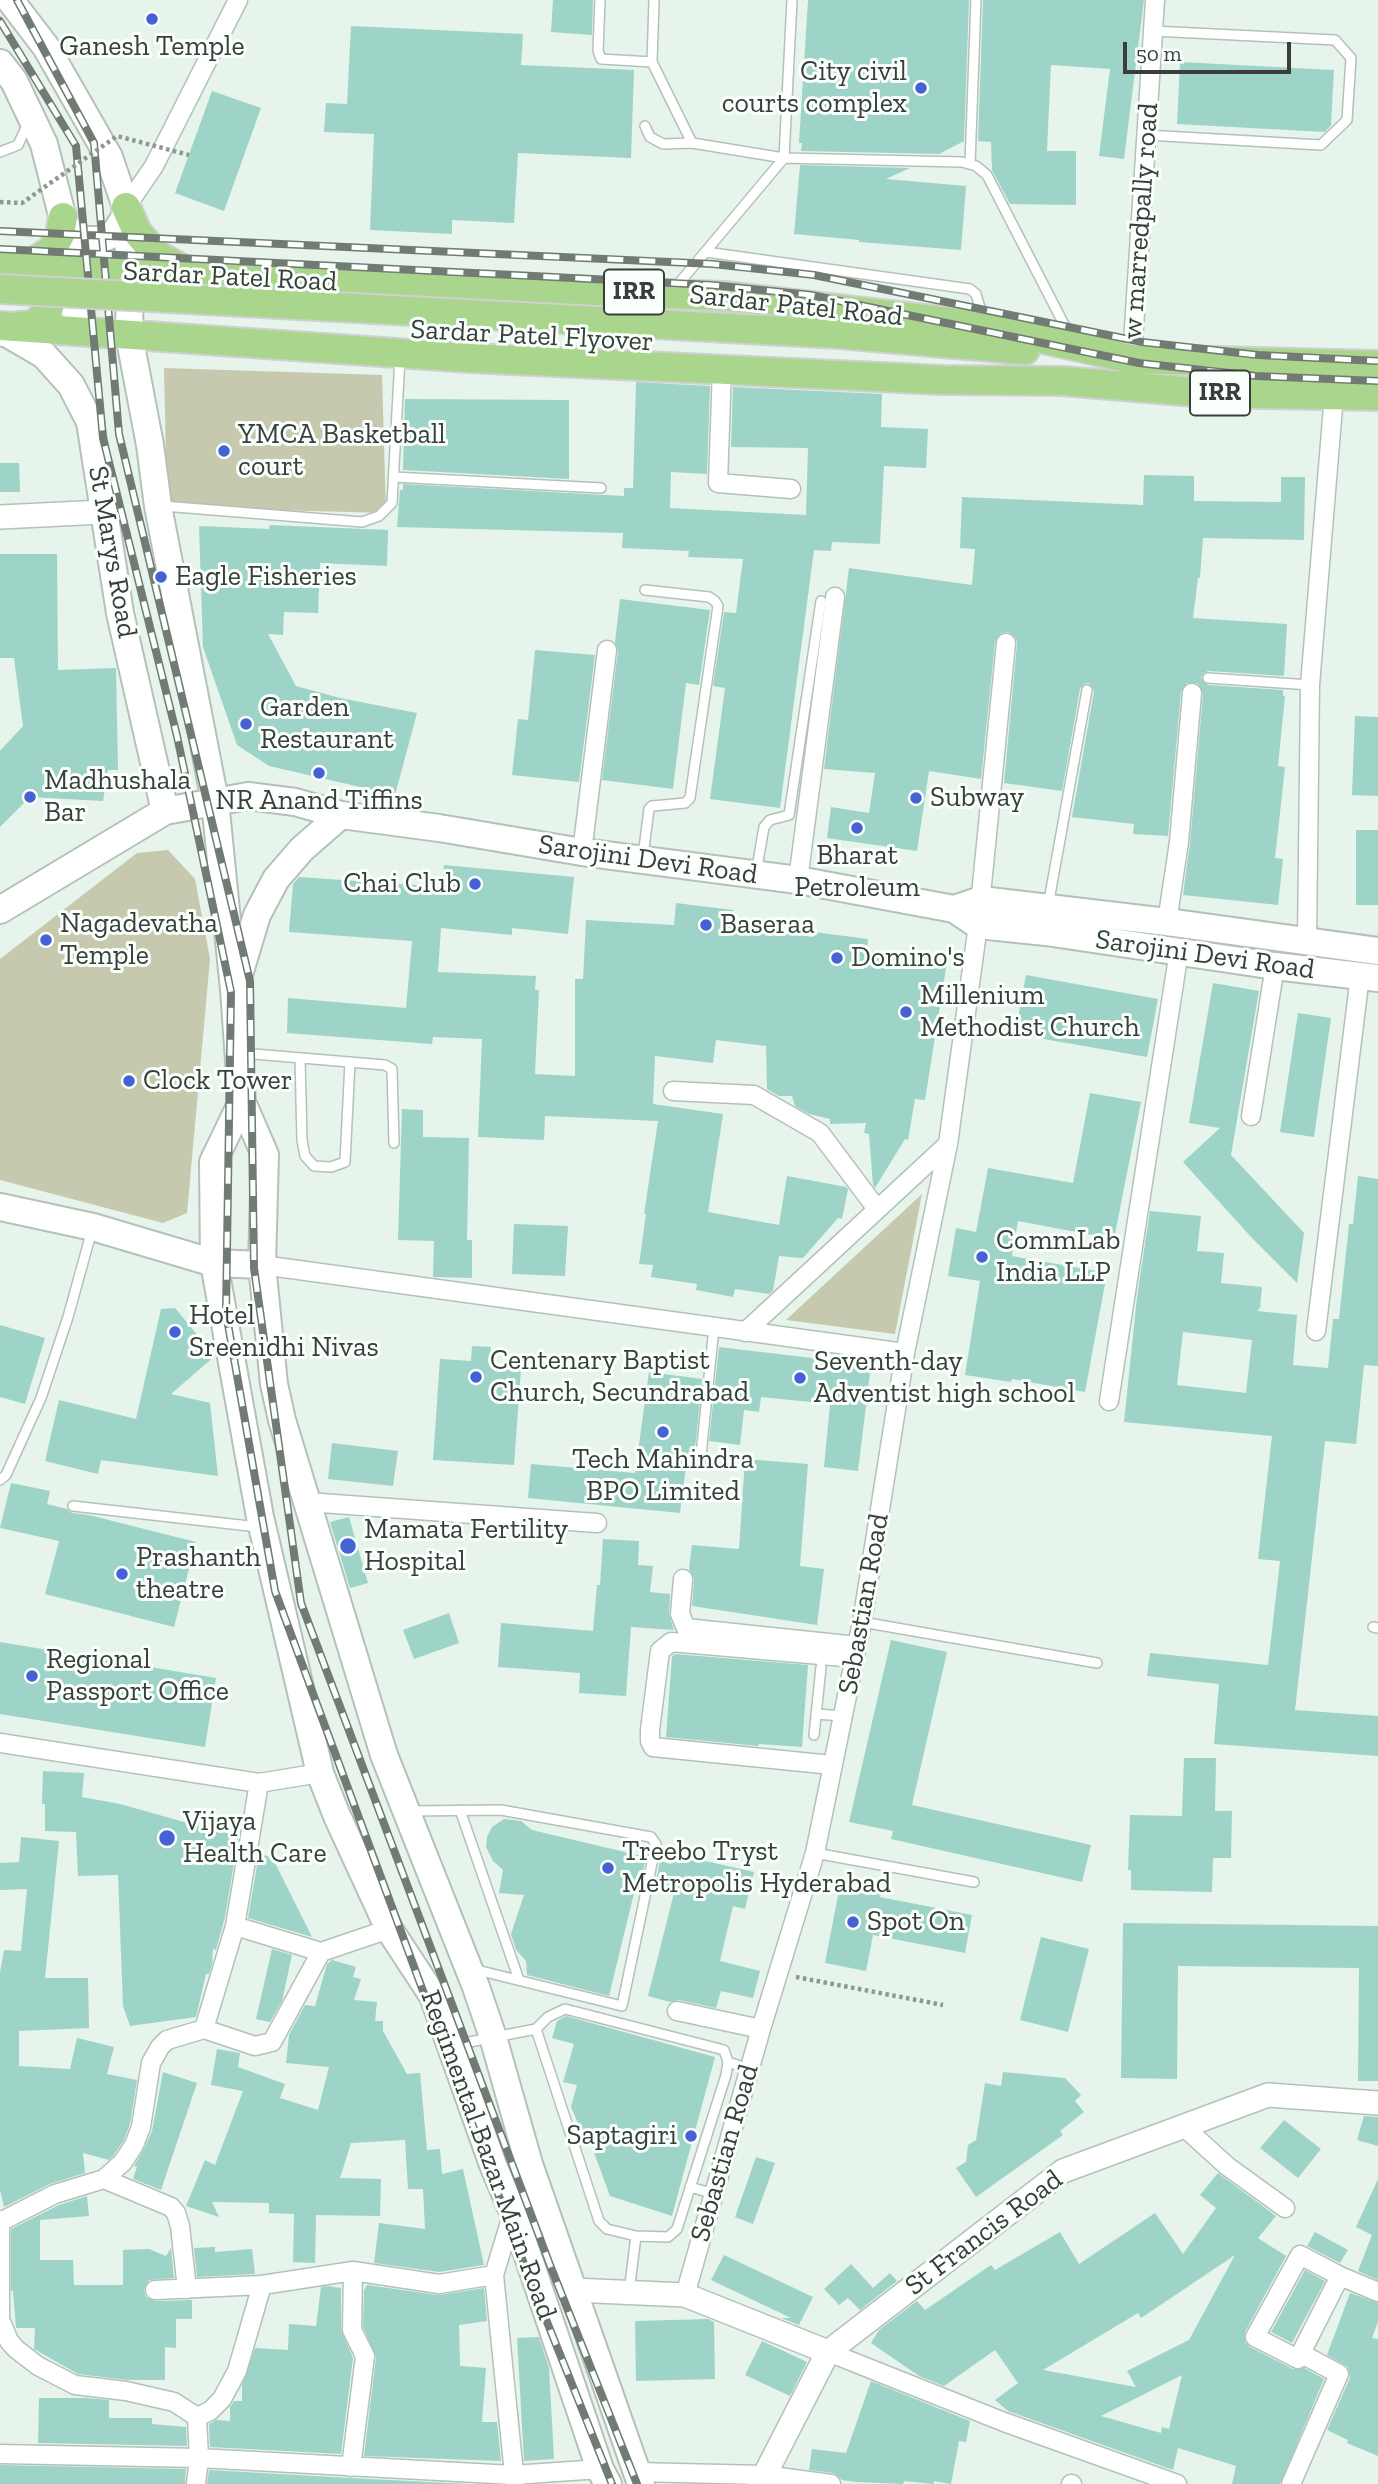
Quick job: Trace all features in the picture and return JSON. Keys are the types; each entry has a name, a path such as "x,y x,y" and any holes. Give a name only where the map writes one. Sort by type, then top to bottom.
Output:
{"main road":[{"name":"St Marys Road","path":"10,0 47,47 109,157 126,211 130,272 129,335 150,445 158,506 215,800"},
{"path":"0,62 14,81 44,144 63,220 78,331"},
{"path":"63,220 71,232 84,240 100,240 115,233 126,211"},
{"path":"126,211 137,232 157,255 183,271 213,278"},
{"path":"4,323 33,324 46,314 52,299 49,282 29,265 52,250 60,235 63,220"},
{"name":"Sardar Patel Road","path":"0,264 213,278 724,296 985,326 1132,359 1378,365"},
{"path":"176,338 162,332 152,320 149,305 159,285 165,280 180,276"},
{"name":"Sardar Patel Flyover","path":"0,289 839,343 1132,359"},
{"name":"St Marys Road","path":"4,323 8,334 44,355 71,385 90,422 120,613 165,811"},
{"name":"Sardar Patel Flyover","path":"4,323 839,343 1063,381"},
{"name":"IRR","path":"4,323 129,335 400,353 943,380 1063,381 1207,393 1378,396"},
{"name":"Sarojini Devi Road","path":"0,910 165,811 248,796 295,802 341,815 642,861 798,880 954,909 980,912 1048,908 1378,951"},
{"name":"Regimental Bazar Main Road","path":"215,800 242,1102 265,1155 262,1265 274,1384 384,1755 493,2037 529,2164 638,2478"},
{"path":"234,990 257,915 276,879 302,849 341,815"},
{"name":"Sarojini Devi Road","path":"980,912 1046,932 1369,977"},
{"name":"Regimental Bazar Main Road","path":"242,1102 213,1162 214,1263 263,1527 320,1773 389,1929 433,1996 497,2175 513,2212 604,2476"},
{"path":"0,1207 93,1227 214,1263 262,1265"},
{"path":"497,2175 529,2164"}],"street":[{"path":"126,211 154,166 239,0"},
{"name":"w marredpally road","path":"1132,359 1155,0"},
{"path":"722,369 718,483 792,489"},
{"path":"1307,942 1310,685 1334,395"},
{"path":"0,517 103,512"},
{"path":"798,880 828,599"},
{"name":"Sebastian Road","path":"685,2295 749,2069 815,1853 862,1622 905,1353 948,1144 980,912 1006,643"},
{"path":"582,852 607,650"},
{"path":"1167,922 1179,842 1192,693"},
{"path":"1109,1401 1179,951"},
{"path":"1251,1116 1275,966"},
{"path":"1316,1331 1369,977"},
{"path":"673,1091 754,1096 820,1133 877,1209"},
{"path":"745,1332 948,1144"},
{"path":"262,1265 905,1353"},
{"path":"307,1502 597,1523"},
{"path":"683,1579 680,1614 687,1628 856,1652"},
{"path":"832,1765 653,1746 650,1730 660,1651 671,1642 856,1652"},
{"path":"0,1744 258,1783 320,1773"},
{"path":"204,2029 235,1926 258,1783"},
{"path":"235,1926 321,1952 389,1929"},
{"path":"197,2417 174,2402 126,2391 75,2385 38,2367 16,2349 1,2324 0,2221 55,2194 104,2179 123,2162 141,2127 151,2063 167,2040 204,2029 255,2046 272,2042 321,1952"},
{"path":"677,2011 761,2029"},
{"name":"St Francis Road","path":"762,2479 828,2352 1063,2171 1268,2095 1378,2103"},
{"path":"1183,2126 1227,2166 1285,2208"},
{"path":"104,2179 172,2207 180,2226 187,2289"},
{"path":"513,2212 494,2275 514,2479"},
{"path":"1340,2276 1298,2359 1255,2337 1300,2255 1378,2292"},
{"path":"155,2290 262,2285 353,2271 439,2284 494,2275"},
{"path":"351,2466 365,2356 352,2330 353,2271"},
{"path":"197,2417 210,2411 222,2399 237,2371 262,2285"},
{"path":"573,2290 685,2295 1004,2422 1177,2484"},
{"path":"1291,2484 1339,2374 1300,2353"},
{"path":"196,2484 199,2458 197,2417"},
{"path":"0,2454 199,2458 351,2466 514,2479 604,2476"},
{"path":"638,2478 762,2479 831,2484"}],"lane":[{"path":"600,0 598,51 601,59 652,62"},
{"path":"654,0 652,62 692,143"},
{"path":"671,294 784,158 792,0"},
{"path":"970,164 976,0"},
{"path":"1146,135 1321,145 1347,120 1352,58 1335,40 1153,31"},
{"path":"0,152 18,145 30,116"},
{"path":"645,126 650,137 663,144 692,143 784,158 970,164 987,175 1074,345"},
{"path":"706,252 970,289 976,294 985,326"},
{"path":"158,506 362,522 379,516 392,503 400,353"},
{"path":"394,477 601,488"},
{"path":"642,861 649,809 652,806 685,803 690,798 718,606 709,597 645,590"},
{"path":"755,875 764,827 770,820 789,815 828,599"},
{"path":"1208,678 1310,685"},
{"path":"1048,908 1087,690"},
{"path":"239,1053 385,1065 392,1069 394,1143"},
{"path":"300,1058 302,1140 305,1156 314,1166 331,1167 345,1162 350,1062"},
{"path":"0,1480 6,1475 41,1398 68,1317 93,1227"},
{"path":"700,1465 714,1328"},
{"path":"73,1506 263,1527"},
{"path":"862,1622 1097,1662"},
{"path":"814,1735 821,1667"},
{"path":"816,1714 843,1716"},
{"path":"460,1810 519,1980"},
{"path":"406,1811 501,1810 651,1837 656,1844 622,2006 468,1968"},
{"path":"815,1853 974,1882"},
{"path":"451,2045 536,2029 548,2017 565,2009 724,2050 726,2075 677,2228 668,2237 636,2236 607,2229 599,2221 536,2029"},
{"path":"727,2062 749,2069"},
{"path":"690,2187 714,2194"},
{"path":"629,2292 636,2236"}],"path":[{"path":"0,202 22,203 117,136 189,155"},
{"path":"778,1973 943,2005"}],"green space":[{"path":"164,368 382,375 386,513 167,505"},
{"path":"168,850 195,879 210,959 187,1213 163,1223 0,1180 0,959 137,853"},
{"path":"922,1194 895,1334 786,1320"}],"building":[{"path":"553,0 593,0 592,35 551,32"},
{"path":"808,0 969,0 964,141 939,154 801,151 802,143 799,143"},
{"path":"983,0 1144,0 1124,159 1099,156 1110,69 1051,65 1047,151 1076,151 1076,205 1010,204 992,170 991,142 978,141"},
{"path":"351,26 523,34 521,65 634,70 631,158 518,153 514,223 452,220 452,234 370,230 374,134 324,132 326,103 347,104"},
{"path":"1180,62 1334,70 1331,125 1325,132 1177,124"},
{"path":"212,91 261,108 224,211 175,193"},
{"path":"800,165 910,168 886,179 966,186 961,250 794,234"},
{"path":"636,382 710,386 707,474 671,472 670,508 806,515 808,448 731,447 733,387 882,394 881,427 928,429 926,468 884,466 880,544 832,542 831,551 814,550 780,808 710,799 725,688 713,686 724,612 736,613 743,559 688,557 689,551 622,548 623,533 397,527 400,490 403,490 403,484 624,496 624,488 633,488"},
{"path":"405,399 569,400 569,479 403,470"},
{"path":"0,463 19,463 20,492 0,492"},
{"path":"1144,475 1194,476 1194,501 1281,502 1281,477 1305,477 1304,540 1203,538 1193,618 1287,624 1284,676 1208,671 1201,678 1208,685 1283,690 1285,696 1278,766 1285,767 1275,858 1283,859 1278,905 1183,895 1203,694 1198,683 1187,683 1181,692 1168,836 1133,834 1134,824 1072,817 1094,691 1089,683 1080,689 1062,791 1004,783 1017,644 1016,638 1008,632 1001,633 995,642 981,779 929,771 917,851 827,838 831,807 869,813 875,773 824,769 849,568 972,585 975,549 960,548 962,497 1143,505"},
{"path":"270,525 388,530 387,566 320,563 318,613 284,612 283,635 268,634 296,686 340,698 417,713 395,795 269,766 237,745 203,647 199,526 269,529"},
{"path":"0,554 57,554 58,670 116,668 118,770 108,770 103,801 30,797 0,827 0,751 23,726 14,658 0,658"},
{"path":"620,599 710,610 699,685 686,683 673,789 602,780 618,651 615,642"},
{"path":"535,650 595,655 579,782 512,775 518,719 528,720"},
{"path":"1355,716 1378,717 1378,796 1352,795"},
{"path":"1356,830 1378,830 1378,905 1356,905"},
{"path":"444,865 574,877 568,934 512,928 512,935 441,928 438,972 536,976 535,990 539,990 535,1074 575,1076 575,979 583,979 586,920 674,925 676,903 733,910 731,926 813,937 814,932 868,939 867,950 947,962 925,1100 915,1099 908,1140 905,1139 875,1188 869,1134 864,1133 866,1123 830,1124 830,1119 809,1114 795,1106 792,1096 779,1096 767,1089 766,1046 716,1040 713,1063 655,1056 653,1104 723,1114 708,1212 779,1225 787,1176 848,1189 842,1219 838,1218 803,1258 779,1256 773,1291 769,1294 735,1289 733,1297 696,1290 697,1284 651,1277 653,1265 639,1264 658,1121 545,1116 544,1140 478,1137 482,1039 433,1037 432,1044 287,1033 288,998 406,1008 412,941 289,932 293,884 299,877 442,887"},
{"path":"1026,975 1158,999 1147,1057 1015,1034"},
{"path":"1213,983 1259,991 1231,1155 1304,1233 1297,1283 1183,1162 1220,1128 1189,1123"},
{"path":"1298,1013 1331,1018 1314,1137 1280,1132"},
{"path":"1090,1093 1141,1102 1114,1239 1018,1221 1012,1256 1107,1273 1085,1392 1012,1379 1011,1382 965,1375 980,1281 948,1276 956,1228 976,1232 988,1168 1073,1183"},
{"path":"402,1109 423,1110 423,1137 469,1138 467,1240 472,1240 472,1278 433,1277 434,1241 398,1240"},
{"path":"1358,1176 1378,1179 1378,1366 1364,1365 1356,1444 1325,1441 1295,1710 1378,1716 1378,1756 1214,1744 1219,1684 1147,1676 1150,1653 1268,1665 1280,1561 1258,1559 1272,1436 1124,1422 1137,1297 1150,1211 1201,1216 1197,1251 1224,1253 1221,1283 1262,1287 1260,1308 1257,1311 1297,1315 1293,1365 1328,1368 1333,1319 1339,1319 1349,1224 1353,1224","holes":["1183,1332 1252,1340 1246,1393 1177,1385"]},
{"path":"514,1224 568,1226 565,1276 512,1274"},
{"path":"175,1308 215,1356 171,1394 210,1403 218,1476 101,1460 98,1474 45,1461 59,1400 136,1419 161,1309"},
{"path":"0,1325 45,1338 25,1404 0,1397"},
{"path":"472,1346 491,1347 490,1367 521,1369 514,1465 433,1460 440,1359 471,1361"},
{"path":"719,1347 871,1365 858,1471 824,1467 830,1404 761,1397 759,1412 744,1410 740,1445 709,1441"},
{"path":"649,1372 702,1379 696,1440 691,1467 686,1467 680,1513 528,1498 531,1464 635,1473"},
{"path":"332,1443 398,1451 393,1486 328,1479"},
{"path":"745,1459 808,1464 800,1566 824,1569 817,1625 692,1606 694,1579 689,1569 692,1545 739,1549"},
{"path":"11,1483 50,1491 47,1504 72,1513 196,1542 174,1627 45,1594 59,1541 0,1528"},
{"path":"349,1517 368,1583 350,1588 330,1522"},
{"path":"603,1539 639,1541 638,1565 653,1566 650,1592 670,1594 669,1614 674,1630 631,1627 626,1696 579,1693 580,1673 498,1667 501,1623 593,1631"},
{"path":"449,1613 459,1643 414,1659 403,1630"},
{"path":"891,1640 947,1652 912,1805 1091,1845 1082,1882 891,1839 893,1831 849,1822"},
{"name":"Regional Passport Office","path":"0,1642 216,1678 205,1747 0,1714"},
{"path":"675,1654 808,1665 802,1747 758,1746 666,1737 672,1656"},
{"path":"1184,1758 1216,1758 1215,1811 1232,1811 1231,1858 1213,1858 1212,1892 1131,1890 1131,1870 1128,1870 1130,1815 1182,1816"},
{"path":"43,1771 84,1773 82,1797 120,1804 209,1829 239,1833 225,1917 216,1950 213,1949 212,1964 209,1974 206,1974 196,2017 130,2026 123,2006 118,1875 78,1876 76,1832 45,1831"},
{"path":"504,1819 521,1821 532,1830 646,1857 640,1886 636,1885 609,1996 527,1975 526,1961 516,1950 511,1934 524,1895 499,1893 503,1870 493,1861 486,1847 492,1827"},
{"path":"21,1837 59,1841 45,1978 88,1978 89,2028 19,2031 19,2066 70,2069 77,2038 114,2047 107,2074 137,2080 130,2124 124,2140 109,2160 83,2153 85,2173 50,2184 4,2207 0,2190 0,1973 4,1950 21,1951 27,1889 0,1890 0,1863 19,1862"},
{"path":"259,1854 272,1857 312,1937 248,1918"},
{"path":"674,1854 754,1872 745,1909 733,1906 720,1961 760,1971 753,1998 721,1991 716,2008 648,1996 674,1893 654,1889 660,1861 671,1864"},
{"path":"840,1885 881,1893 880,1897 972,1915 965,1953 873,1935 866,1971 825,1963"},
{"path":"1123,1923 1378,1926 1378,2081 1358,2081 1359,1968 1178,1966 1177,2079 1121,2078"},
{"path":"1041,1937 1089,1949 1068,2032 1020,2020"},
{"path":"272,1949 292,1955 282,2001 270,2022 256,2019"},
{"path":"332,1960 356,1967 353,1977 361,1979 354,2000 377,2002 375,2021 383,2021 383,2031 407,2074 420,2073 427,2150 440,2149 442,2174 463,2169 484,2265 439,2272 374,2263 379,2223 425,2229 423,2189 408,2189 405,2140 351,2143 340,2178 381,2179 380,2216 316,2215 315,2263 293,2262 294,2214 269,2213 269,2203 212,2202 219,2217 186,2206 205,2160 215,2165 243,2091 211,2085 217,2049 240,2053 238,2067 285,2084 280,2098 318,2110 329,2067 286,2063 289,2035 305,2005 315,2006 327,1964"},
{"path":"566,2016 715,2057 672,2216 610,2196 589,2139 585,2140 571,2107 577,2085 563,2082 574,2044 552,2038 557,2021"},
{"path":"163,2072 197,2083 161,2190 133,2179 137,2167 134,2166 152,2131"},
{"path":"1003,2072 1065,2078 1081,2095 1075,2101 1084,2112 1060,2131 1063,2135 976,2197 956,2168 966,2162 968,2145 976,2140 985,2083 1001,2086"},
{"path":"1364,2116 1378,2117 1378,2146 1357,2140"},
{"path":"1284,2120 1321,2149 1298,2178 1260,2148"},
{"path":"756,2157 775,2163 753,2224 735,2217"},
{"path":"1218,2173 1276,2216 1258,2238 1286,2256 1245,2332 1245,2342 1293,2369 1304,2368 1324,2379 1280,2484 1232,2484 1236,2466 1178,2448 1173,2470 1008,2411 995,2400 1018,2383 995,2350 944,2386 919,2376 871,2343 879,2330 917,2301 925,2310 991,2265 995,2270 1060,2232 1079,2264 1155,2213 1183,2254 1216,2208 1200,2195","holes":["1235,2255 1189,2340 1127,2371 1136,2387 1043,2370 1138,2313 1141,2318","1182,2375 1169,2429 1162,2427 1161,2433 1101,2416"]},
{"path":"1378,2179 1378,2280 1358,2271 1372,2235 1356,2227"},
{"path":"87,2196 89,2216 40,2220 40,2260 73,2260 74,2285 123,2285 123,2250 149,2249 166,2256 171,2248 174,2278 149,2280 144,2290 146,2297 155,2301 192,2300 192,2319 176,2319 176,2348 165,2347 165,2380 127,2380 78,2374 34,2349 35,2328 16,2328 11,2291 11,2229 59,2205"},
{"path":"1315,2232 1348,2250 1340,2263 1307,2246"},
{"path":"215,2247 215,2252 252,2249 255,2274 197,2277 194,2248"},
{"path":"724,2255 813,2297 799,2325 781,2318 791,2318 711,2280"},
{"path":"851,2264 873,2288 890,2273 897,2281 860,2310 848,2298 839,2305 824,2289"},
{"path":"1305,2270 1325,2281 1292,2343 1271,2332"},
{"path":"367,2285 438,2295 484,2288 487,2321 459,2325 460,2366 486,2368 482,2422 497,2422 501,2461 364,2456 376,2357 363,2327 364,2291"},
{"path":"321,2287 341,2288 341,2330 353,2358 341,2454 210,2447 209,2424 216,2420 230,2421 230,2407 234,2401 242,2401 242,2385 255,2348 288,2350 289,2324 316,2326"},
{"path":"1350,2293 1378,2303 1378,2322 1372,2338 1378,2339 1378,2456 1347,2443 1348,2440 1327,2430 1350,2378 1348,2367 1327,2355"},
{"path":"708,2319 714,2322 715,2379 636,2381 635,2321"},
{"path":"539,2337 549,2368 554,2459 524,2461 517,2338"},
{"path":"762,2341 807,2362 790,2396 745,2375"},
{"path":"871,2381 970,2421 966,2442 959,2441 951,2484 934,2481 934,2484 904,2481 903,2484 857,2482 842,2480 833,2473 809,2470 812,2449 846,2453"},
{"path":"39,2398 109,2400 109,2418 152,2418 152,2424 186,2427 187,2446 38,2443"},
{"path":"0,2465 186,2469 185,2484 0,2484"},
{"path":"209,2470 350,2478 469,2484 207,2484"}],"railway":[{"path":"17,0 94,143 119,434 250,981 254,1268 301,1603 550,2265 637,2484"},
{"path":"0,21 76,146 103,438 177,736 231,992 226,1313 275,1591 527,2272 612,2484"},
{"path":"0,231 713,264 814,275 1142,342 1258,355 1378,361"},
{"path":"0,249 711,285 811,295 1139,363 1256,376 1378,381"}],"place":[{"name":"Ganesh Temple","path":"152,19"},
{"name":"City civil courts complex","path":"921,88"},
{"name":"YMCA Basketball court","path":"224,451"},
{"name":"Eagle Fisheries","path":"161,577"},
{"name":"Garden Restaurant","path":"246,724"},
{"name":"NR Anand Tiffins","path":"319,773"},
{"name":"Madhushala Bar","path":"30,797"},
{"name":"Subway","path":"916,798"},
{"name":"Bharat Petroleum","path":"857,828"},
{"name":"Chai Club","path":"475,884"},
{"name":"Baseraa","path":"706,925"},
{"name":"Nagadevatha Temple","path":"46,940"},
{"name":"Domino's","path":"837,958"},
{"name":"Millenium Methodist Church","path":"906,1012"},
{"name":"Clock Tower","path":"129,1081"},
{"name":"CommLab India LLP","path":"982,1257"},
{"name":"Hotel Sreenidhi Nivas","path":"175,1332"},
{"name":"Centenary Baptist Church, Secundrabad","path":"476,1377"},
{"name":"Seventh-day Adventist high school","path":"800,1378"},
{"name":"Tech Mahindra BPO Limited","path":"663,1432"},
{"name":"Mamata Fertility Hospital","path":"348,1546"},
{"name":"Prashanth theatre","path":"122,1574"},
{"name":"Regional Passport Office","path":"32,1676"},
{"name":"Vijaya Health Care","path":"167,1838"},
{"name":"Treebo Tryst Metropolis Hyderabad","path":"608,1868"},
{"name":"Spot On","path":"853,1922"},
{"name":"Saptagiri","path":"691,2136"}]}
